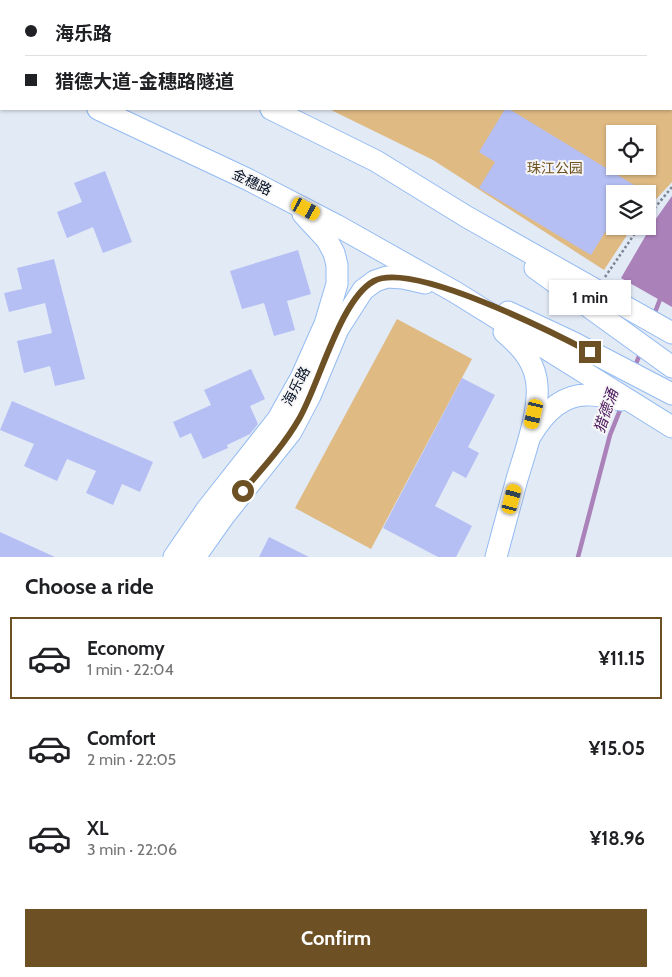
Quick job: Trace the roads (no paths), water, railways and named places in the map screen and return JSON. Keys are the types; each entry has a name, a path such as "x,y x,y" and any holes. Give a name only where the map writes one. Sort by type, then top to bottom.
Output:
{"main road":[{"name":"金穗路","path":"100,110 336,225 455,292"},
{"path":"273,110 376,161 467,217 601,291 672,333"},
{"name":"海乐路","path":"174,557 207,509 278,420 312,356 330,311 337,284 337,266 334,253 327,240 290,202"},
{"path":"467,217 672,367"},
{"name":"海乐路","path":"195,557 224,516 291,432 310,396 338,329 362,290 375,280 387,277 420,281 455,292"},
{"path":"455,292 586,361 671,393"},
{"path":"455,292 517,343 527,356 536,380 534,414 496,557"},
{"path":"586,361 631,402 667,424"},
{"path":"528,439 546,415 569,397 586,394 631,402"}],"waterway":[{"name":"猎德涌","path":"654,315 662,294"},
{"name":"猎德涌","path":"634,369 641,351"},
{"name":"猎德涌","path":"578,557 610,435 622,405"}],"park label":[{"name":"珠江公园","path":"555,168"}]}
